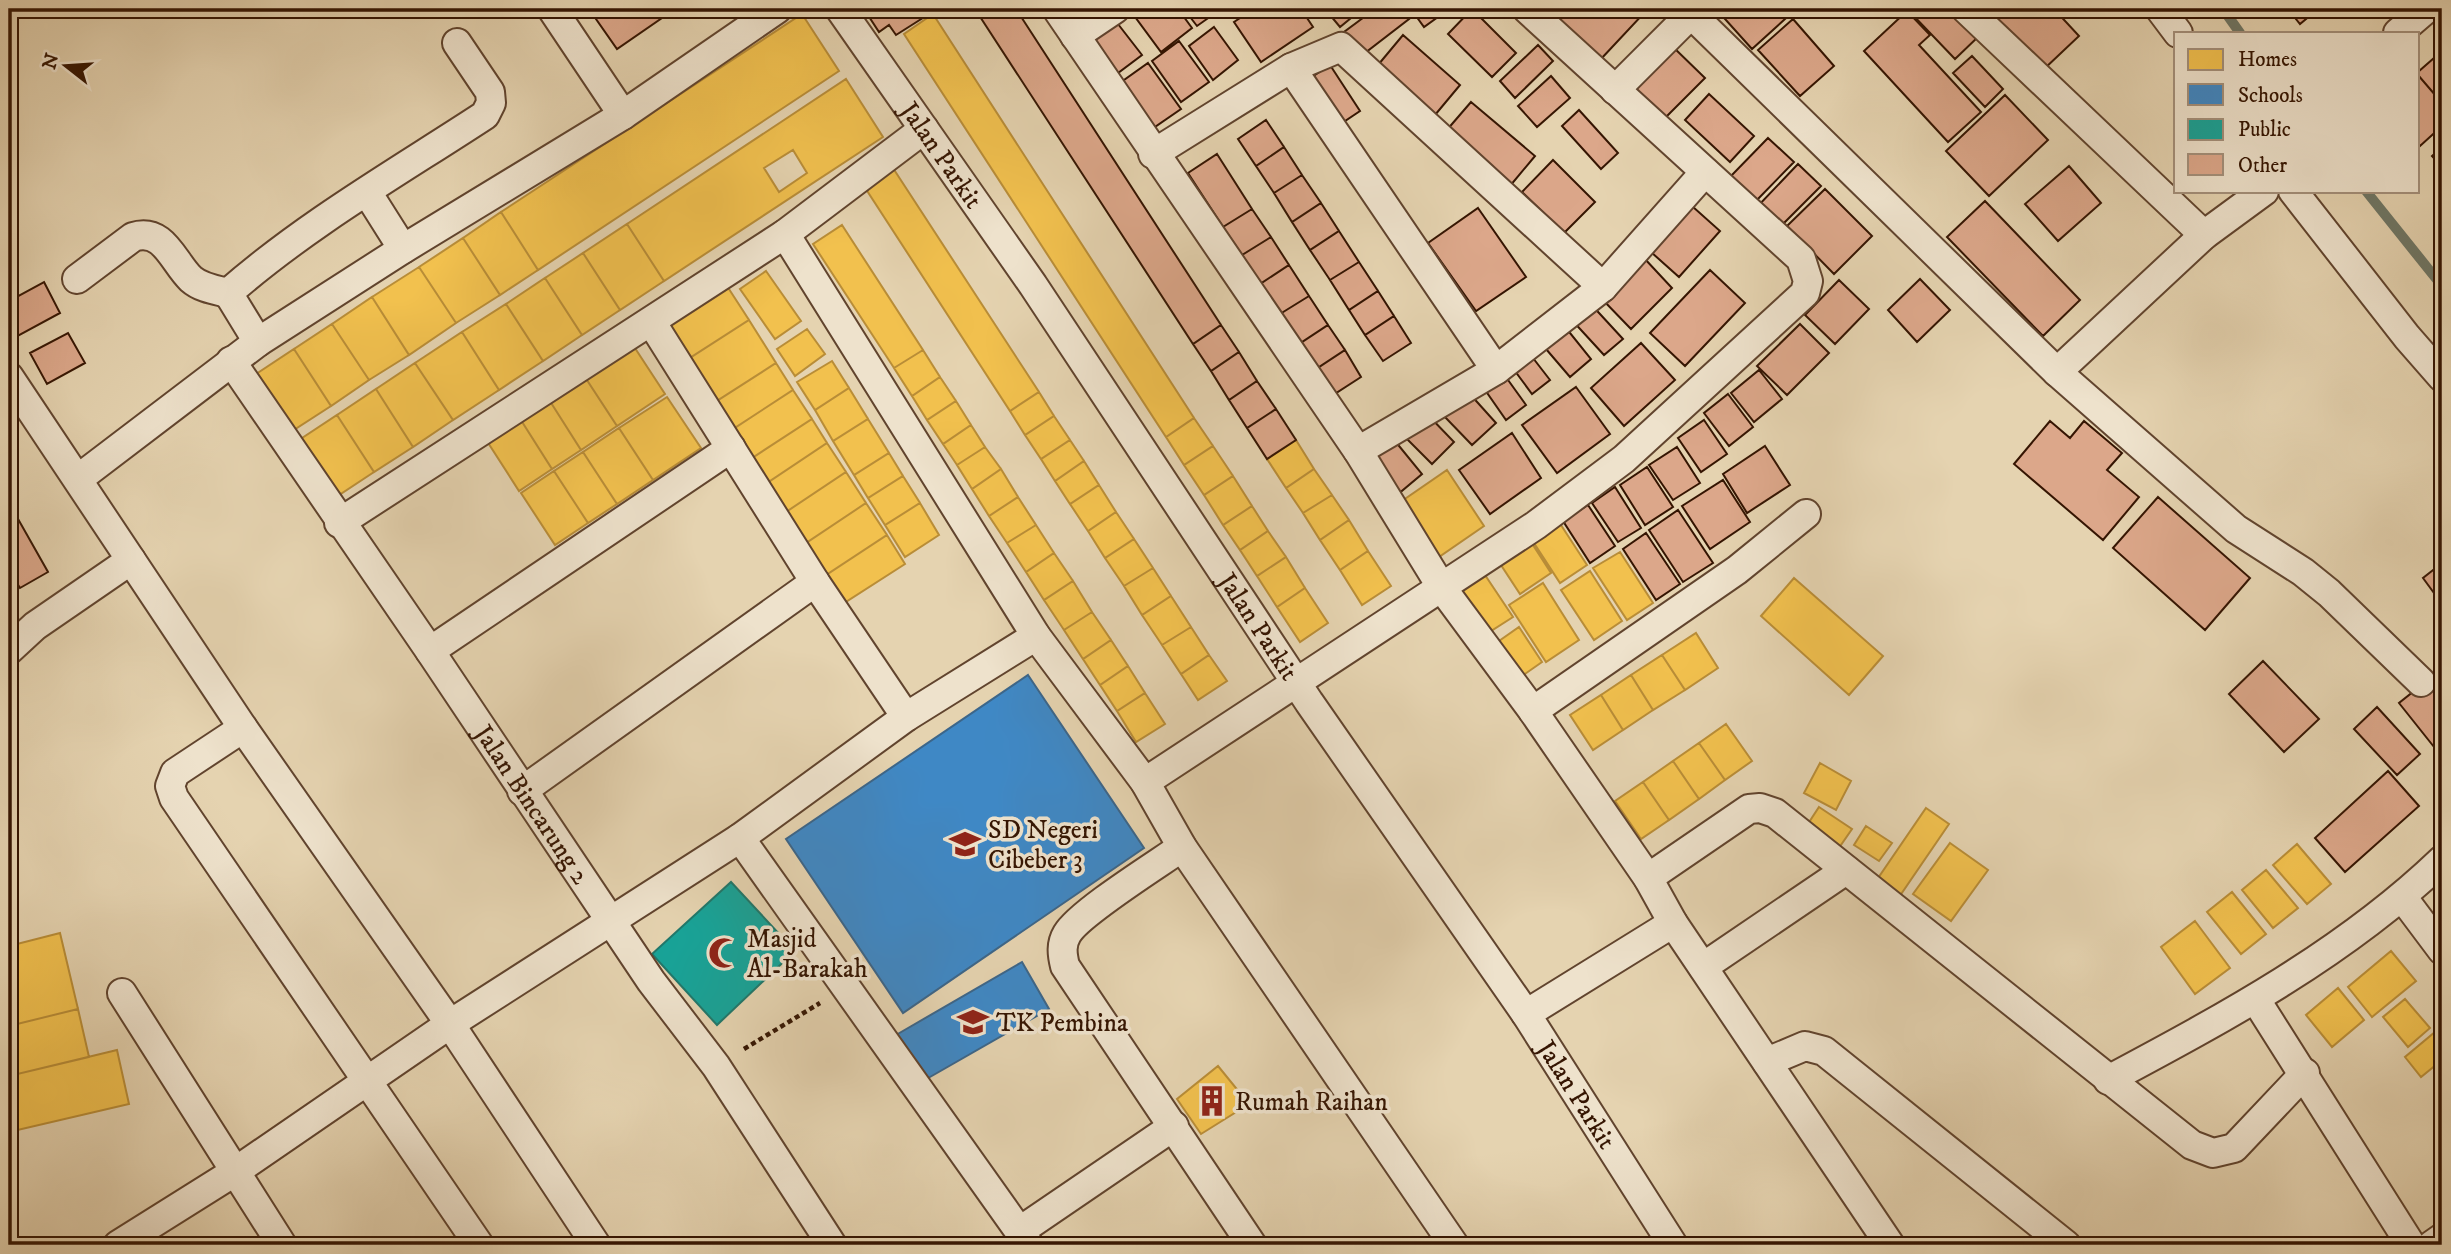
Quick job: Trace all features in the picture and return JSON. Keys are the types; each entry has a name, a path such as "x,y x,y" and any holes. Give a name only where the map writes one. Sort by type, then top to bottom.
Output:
{"street":[{"path":"552,9 623,115"},
{"path":"78,478 258,342 402,249 623,115 777,9"},
{"name":"Jalan Parkit","path":"840,9 1032,285 1296,681 1525,1014 1673,1245"},
{"path":"1057,9 1153,154 1358,451 1442,588 1532,711 1648,878 1673,923 1890,1245"},
{"path":"1075,36 1115,9"},
{"path":"1145,782 1536,525 1624,459 1805,293 1808,281 1801,259 1527,9"},
{"path":"1966,9 2204,235"},
{"path":"2160,9 2177,32"},
{"path":"2399,32 2426,9"},
{"path":"1615,90 1691,10 2057,372 2236,529 2303,572 2329,593 2421,682"},
{"path":"228,293 270,256 485,115 491,103 490,92 457,43"},
{"path":"1153,154 1291,68 1337,48 1344,48 1603,287"},
{"path":"1291,68 1496,370"},
{"path":"339,523 652,323 785,234 924,129"},
{"path":"1358,451 1496,370 1603,287 1705,172"},
{"path":"367,192 402,249"},
{"path":"2057,372 2204,235 2263,192"},
{"path":"2294,192 2407,337 2442,377"},
{"path":"77,279 133,237 142,234 155,236 191,279 228,293 258,342"},
{"path":"785,234 1035,636 1145,782 1182,847 1356,1097 1454,1245"},
{"path":"652,323 815,582 906,717"},
{"name":"Jalan Bincarung 2","path":"231,361 339,523 430,651 651,981 716,1066 832,1245"},
{"path":"9,377 243,728 450,1024 596,1245"},
{"path":"430,651 731,448"},
{"path":"1532,711 1737,570 1806,514"},
{"path":"9,650 35,626 131,560"},
{"path":"522,790 815,582"},
{"path":"118,1245 236,1171 450,1024 612,923 740,838 906,717 1035,636"},
{"path":"243,728 175,773 170,786 174,798 479,1245"},
{"path":"1648,878 1749,809 1760,808 1775,813 2108,1080 2192,1145 2213,1153 2234,1148 2305,1073"},
{"path":"740,838 1024,1238 1174,1126"},
{"path":"1182,847 1077,922 1063,942 1062,954 1065,966 1252,1245"},
{"path":"2108,1080 2256,1000 2403,898 2442,860"},
{"path":"1703,967 1846,870"},
{"path":"2403,898 2442,950"},
{"path":"1525,1014 1673,923"},
{"path":"121,993 282,1245"},
{"path":"2256,1000 2305,1073 2411,1245"},
{"path":"1767,1062 1805,1046 1824,1051 2066,1245"},
{"path":"2432,1245 2442,1238"}],"path":[{"path":"716,1066 845,988"}],"building: Homes":[{"path":"802,14 839,71 538,270 501,212"},
{"path":"933,14 1194,418 1166,437 904,34"},
{"path":"846,79 883,137 664,281 627,224","holes":["793,150 807,173 779,192 764,168"]},
{"path":"891,165 1039,392 1010,411 862,183"},
{"path":"501,212 538,270 500,295 463,238"},
{"path":"627,224 664,281 620,310 583,253"},
{"path":"842,225 923,350 894,368 813,244"},
{"path":"463,238 500,295 456,323 419,267"},
{"path":"583,253 620,310 582,335 545,278"},
{"path":"419,267 456,323 409,355 372,297"},
{"path":"766,271 801,321 775,339 740,289"},
{"path":"545,278 582,335 543,361 506,304"},
{"path":"727,286 749,320 685,361 664,327"},
{"path":"372,297 409,355 369,380 332,324"},
{"path":"506,304 543,361 499,390 462,332"},
{"path":"749,320 776,363 712,404 685,361"},
{"path":"332,324 369,380 331,406 294,349"},
{"path":"807,329 825,354 795,376 777,349"},
{"path":"462,332 499,390 453,420 415,363"},
{"path":"631,342 665,394 617,426 583,374"},
{"path":"294,349 331,406 286,435 250,378"},
{"path":"923,350 940,377 912,396 894,368"},
{"path":"832,361 849,388 815,410 797,382"},
{"path":"415,363 453,420 413,447 376,389"},
{"path":"776,363 793,390 730,431 712,404"},
{"path":"583,374 617,426 581,450 548,398"},
{"path":"940,377 956,401 927,420 912,396"},
{"path":"849,388 868,419 833,441 815,410"},
{"path":"376,389 413,447 374,472 337,415"},
{"path":"793,390 812,419 749,460 730,431"},
{"path":"1039,392 1054,416 1025,435 1010,411"},
{"path":"667,397 701,448 653,480 619,428"},
{"path":"548,398 581,450 552,469 519,417"},
{"path":"956,401 971,425 943,444 927,420"},
{"path":"337,415 374,472 330,501 293,444"},
{"path":"1054,416 1070,440 1041,459 1025,435"},
{"path":"519,417 552,469 519,491 485,438"},
{"path":"1194,418 1213,446 1184,465 1166,437"},
{"path":"812,419 827,443 764,485 749,460"},
{"path":"868,419 889,453 854,475 833,441"},
{"path":"971,425 985,447 957,465 943,444"},
{"path":"619,428 653,480 617,504 583,452"},
{"path":"1070,440 1084,461 1055,481 1041,459"},
{"path":"1296,440 1314,469 1286,488 1267,459"},
{"path":"827,443 846,472 783,514 764,485"},
{"path":"1213,446 1233,476 1204,495 1184,465"},
{"path":"985,447 1001,469 972,489 957,465"},
{"path":"583,452 617,504 588,523 554,471"},
{"path":"889,453 903,476 868,498 854,475"},
{"path":"1084,461 1099,485 1070,504 1055,481"},
{"path":"1001,469 1018,497 989,516 972,489"},
{"path":"1314,469 1332,495 1303,513 1286,488"},
{"path":"1447,470 1484,526 1436,559 1399,503"},
{"path":"554,471 588,523 555,545 521,493"},
{"path":"846,472 866,503 803,545 783,514"},
{"path":"903,476 920,503 885,525 868,498"},
{"path":"1233,476 1252,506 1223,525 1204,495"},
{"path":"1099,485 1116,512 1088,531 1070,504"},
{"path":"1332,495 1349,520 1320,540 1303,513"},
{"path":"1018,497 1036,525 1007,543 989,516"},
{"path":"866,503 887,535 823,577 803,545"},
{"path":"920,503 939,535 905,557 885,525"},
{"path":"1252,506 1268,531 1240,550 1223,525"},
{"path":"1116,512 1134,539 1105,558 1088,531"},
{"path":"1349,520 1368,551 1340,570 1320,540"},
{"path":"1559,522 1587,565 1560,583 1532,540"},
{"path":"1036,525 1054,553 1026,572 1007,543"},
{"path":"1268,531 1286,557 1257,576 1240,550"},
{"path":"887,535 905,564 841,605 823,577"},
{"path":"1134,539 1153,568 1124,586 1105,558"},
{"path":"1531,542 1551,573 1520,594 1499,562"},
{"path":"1368,551 1391,586 1362,605 1340,570"},
{"path":"1620,552 1653,603 1627,620 1593,568"},
{"path":"1054,553 1073,581 1044,600 1026,572"},
{"path":"1286,557 1305,588 1277,607 1257,576"},
{"path":"1153,568 1171,596 1142,615 1124,586"},
{"path":"1481,569 1513,617 1480,638 1449,590"},
{"path":"1590,571 1622,621 1594,640 1561,590"},
{"path":"1794,578 1883,656 1849,695 1761,616"},
{"path":"1073,581 1092,612 1064,630 1044,600"},
{"path":"1543,583 1579,640 1546,662 1509,605"},
{"path":"1305,588 1328,623 1300,642 1277,607"},
{"path":"1171,596 1191,627 1162,645 1142,615"},
{"path":"1092,612 1111,640 1083,659 1064,630"},
{"path":"1191,627 1209,655 1181,674 1162,645"},
{"path":"1519,627 1542,662 1522,676 1499,641"},
{"path":"1696,633 1718,668 1685,690 1662,655"},
{"path":"1111,640 1128,666 1100,685 1083,659"},
{"path":"1209,655 1227,681 1198,700 1181,674"},
{"path":"1662,655 1685,690 1653,710 1631,675"},
{"path":"1128,666 1145,693 1117,711 1100,685"},
{"path":"1631,675 1653,710 1623,730 1601,695"},
{"path":"1145,693 1165,724 1136,742 1117,711"},
{"path":"1601,695 1623,730 1593,750 1570,715"},
{"path":"1726,724 1752,761 1725,780 1699,743"},
{"path":"1699,743 1725,780 1699,799 1673,761"},
{"path":"1673,761 1699,799 1669,820 1643,782"},
{"path":"1820,763 1851,781 1836,810 1804,793"},
{"path":"1643,782 1669,820 1641,839 1615,801"},
{"path":"1819,807 1852,829 1834,855 1802,833"},
{"path":"1926,808 1949,824 1897,900 1874,884"},
{"path":"1866,826 1892,843 1879,861 1854,845"},
{"path":"1950,843 1988,870 1951,921 1913,894"},
{"path":"2297,844 2331,884 2307,904 2273,865"},
{"path":"2266,870 2298,908 2273,928 2242,890"},
{"path":"2232,892 2266,934 2241,954 2207,912"},
{"path":"2195,921 2230,968 2195,994 2161,947"},
{"path":"60,933 78,1009 9,1026 9,946"},
{"path":"2391,951 2416,981 2372,1017 2348,987"},
{"path":"2338,988 2364,1020 2332,1047 2306,1015"},
{"path":"2405,999 2430,1028 2408,1047 2383,1017"},
{"path":"78,1009 89,1057 9,1076 9,1026"},
{"path":"2435,1032 2442,1040 2442,1060 2421,1077 2405,1057"},
{"path":"117,1050 129,1104 9,1132 9,1076"},
{"name":"Rumah Raihan","path":"1218,1066 1249,1104 1201,1134 1177,1099"}],"building: Schools":[{"name":"SD Negeri Cibeber 3","path":"1028,675 1144,848 903,1013 786,839"},
{"name":"TK Pembina","path":"1022,962 1049,1009 923,1081 896,1035"}],"building: Public":[{"name":"Masjid Al-Barakah","path":"731,882 795,951 717,1025 652,954"}],"building: Other":[{"path":"589,9 675,9 617,49"},
{"path":"864,9 937,9 896,35 889,25 879,32"},
{"path":"975,9 1016,9 1221,325 1193,344"},
{"path":"1178,9 1192,28 1161,52 1130,10"},
{"path":"1184,9 1221,9 1197,26"},
{"path":"1254,9 1301,9 1313,27 1261,62 1234,22"},
{"path":"1325,9 1362,9 1340,27"},
{"path":"1375,9 1401,9 1409,19 1361,56 1344,32"},
{"path":"1411,9 1449,9 1424,27"},
{"path":"1472,9 1516,53 1492,77 1448,34"},
{"path":"1565,9 1646,11 1600,60 1555,19"},
{"path":"1716,9 1796,9 1752,49"},
{"path":"1954,9 1979,36 1955,59 1908,10"},
{"path":"2006,9 2054,9 2079,36 2043,70 1995,19"},
{"path":"2288,9 2318,9 2300,24"},
{"path":"1907,11 1930,35 1919,45 1981,112 1948,142 1864,51"},
{"path":"1111,15 1142,55 1110,79 1080,39"},
{"path":"1793,19 1834,66 1800,96 1758,50"},
{"path":"1214,27 1238,60 1213,80 1189,46"},
{"path":"1403,35 1460,85 1435,115 1378,65"},
{"path":"1179,41 1209,82 1181,102 1152,61"},
{"path":"1670,44 1705,78 1659,124 1625,89"},
{"path":"1538,45 1553,61 1515,98 1500,81"},
{"path":"2442,51 2442,103 2420,77 2420,70"},
{"path":"1972,56 2003,89 1985,107 1953,73"},
{"path":"1148,63 1181,109 1149,131 1117,85"},
{"path":"1330,65 1360,111 1336,127 1306,81"},
{"path":"1551,76 1570,98 1537,127 1518,106"},
{"path":"2420,77 2442,103 2442,126 2420,146"},
{"path":"1709,94 1754,136 1730,162 1685,120"},
{"path":"2005,95 2048,140 1989,196 1946,151"},
{"path":"1471,102 1535,156 1510,186 1446,131"},
{"path":"1579,110 1618,153 1601,169 1562,126"},
{"path":"1266,120 1284,147 1256,166 1238,139"},
{"path":"1768,138 1794,162 1755,202 1730,177"},
{"path":"1284,147 1302,175 1274,193 1256,166"},
{"path":"2442,147 2442,167 2432,156"},
{"path":"1217,154 1252,209 1223,227 1188,173"},
{"path":"1553,160 1595,202 1564,233 1522,192"},
{"path":"1798,164 1821,186 1778,229 1756,208"},
{"path":"2069,166 2101,203 2058,241 2025,204"},
{"path":"1302,175 1321,203 1292,222 1274,193"},
{"path":"1825,189 1872,236 1834,274 1787,226"},
{"path":"1683,198 1720,231 1679,277 1642,244"},
{"path":"1985,201 2080,300 2043,336 1947,237"},
{"path":"1321,203 1339,231 1310,250 1292,222"},
{"path":"1478,208 1526,277 1476,311 1428,243"},
{"path":"1252,209 1271,237 1242,255 1223,227"},
{"path":"1339,231 1359,262 1330,280 1310,250"},
{"path":"1271,237 1289,265 1260,284 1242,255"},
{"path":"1644,258 1672,288 1631,329 1601,298"},
{"path":"1359,262 1378,291 1349,310 1330,280"},
{"path":"1289,265 1309,296 1280,314 1260,284"},
{"path":"1710,270 1745,303 1685,366 1650,333"},
{"path":"1920,279 1950,310 1917,342 1888,310"},
{"path":"1839,280 1869,309 1835,344 1805,315"},
{"path":"44,282 60,313 14,338 9,328 9,301"},
{"path":"1378,291 1394,316 1365,335 1349,310"},
{"path":"1309,296 1328,325 1299,344 1280,314"},
{"path":"1588,301 1623,339 1604,355 1570,318"},
{"path":"1394,316 1411,343 1383,361 1365,335"},
{"path":"1562,323 1591,359 1570,377 1540,342"},
{"path":"1800,324 1829,353 1787,395 1757,366"},
{"path":"1221,325 1239,352 1211,371 1193,344"},
{"path":"1328,325 1345,350 1316,369 1299,344"},
{"path":"68,333 85,363 47,384 30,353"},
{"path":"1641,343 1675,380 1624,426 1591,388"},
{"path":"1526,349 1550,380 1532,394 1509,363"},
{"path":"1345,350 1361,377 1333,395 1316,369"},
{"path":"1239,352 1257,381 1229,400 1211,371"},
{"path":"1759,370 1782,399 1754,422 1731,393"},
{"path":"1503,373 1526,405 1506,420 1483,387"},
{"path":"1257,381 1276,409 1247,428 1229,400"},
{"path":"1576,387 1610,434 1557,473 1522,425"},
{"path":"1469,393 1496,423 1472,445 1444,416"},
{"path":"1728,394 1753,427 1729,446 1704,413"},
{"path":"1276,409 1296,440 1267,459 1247,428"},
{"path":"1427,414 1454,442 1432,464 1404,436"},
{"path":"1704,420 1727,454 1701,472 1678,438"},
{"path":"2050,421 2070,438 2084,421 2122,453 2107,470 2139,497 2103,540 2014,464"},
{"path":"1512,433 1541,478 1490,514 1459,470"},
{"path":"1395,441 1422,474 1397,495 1369,462"},
{"path":"1765,446 1790,485 1747,513 1723,474"},
{"path":"1677,447 1700,483 1673,500 1649,465"},
{"path":"1647,467 1673,507 1645,525 1620,485"},
{"path":"1723,480 1750,522 1710,549 1682,506"},
{"path":"1615,487 1641,528 1618,542 1592,503"},
{"path":"2158,497 2250,578 2205,630 2113,548"},
{"path":"9,503 48,572 20,588 9,570"},
{"path":"1588,505 1615,546 1590,563 1563,521"},
{"path":"1678,510 1713,563 1683,582 1649,530"},
{"path":"1646,533 1680,584 1656,600 1623,549"},
{"path":"2442,563 2442,604 2423,578"},
{"path":"2263,661 2319,719 2284,752 2229,694"},
{"path":"2428,680 2442,698 2442,757 2399,703"},
{"path":"2377,707 2420,754 2397,775 2354,729"},
{"path":"2388,771 2419,806 2345,872 2315,838"}],"waterway":[{"path":"2223,9 2239,32"},
{"path":"2367,192 2442,286"}],"place":[{"name":"SD Negeri Cibeber 3","path":"965,844"},
{"name":"Masjid Al-Barakah","path":"724,953"},
{"name":"TK Pembina","path":"973,1022"},
{"name":"Rumah Raihan","path":"1212,1101"}]}
